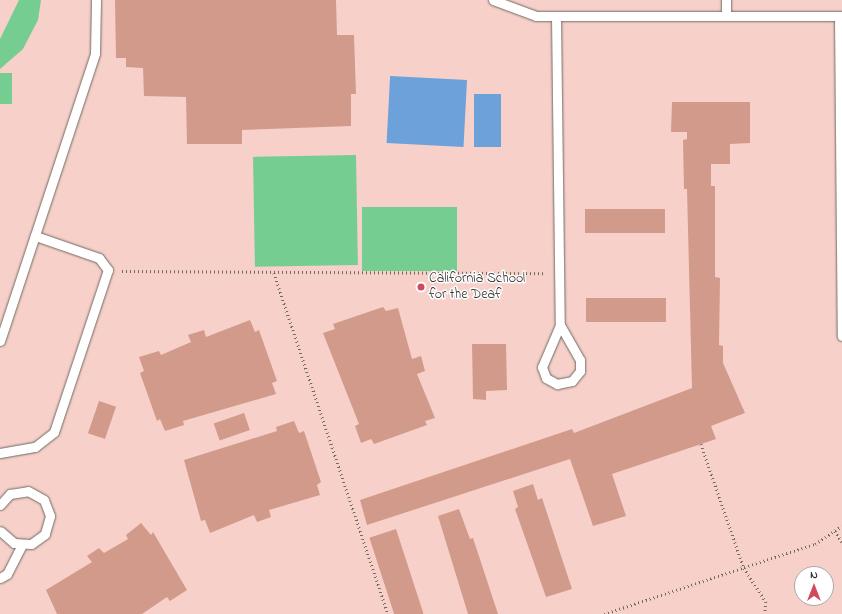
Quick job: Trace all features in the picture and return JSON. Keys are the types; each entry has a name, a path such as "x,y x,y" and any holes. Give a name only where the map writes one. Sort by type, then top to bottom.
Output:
{"lane":[{"path":"0,341 95,54 96,0"},
{"path":"726,0 726,16"},
{"path":"496,1 536,16 841,16 842,336"},
{"path":"556,16 560,325 542,367 546,378 557,384 572,381 580,371 580,360 560,325"},
{"path":"0,453 35,447 54,432 108,270 99,258 35,236"},
{"path":"0,505 10,494 28,491 44,500 48,508 49,526 46,534 35,542 22,545 0,533"},
{"path":"0,578 7,574 22,545"}],"path":[{"path":"108,270 274,273 559,272"},
{"path":"274,273 388,614"},
{"path":"701,444 744,568 761,589 766,602 765,614"},
{"path":"604,614 815,544 842,526"},
{"path":"834,531 842,542"}],"shaded area":[{"name":"California School for the Deaf","path":"0,0 842,0 842,614 0,614"}],"green space":[{"path":"19,0 41,0 38,20 23,49 0,69 0,39"},
{"path":"0,73 12,73 12,104 0,104"},
{"path":"356,155 358,265 255,267 253,157"},
{"path":"362,207 457,207 457,271 362,271"}],"water":[{"path":"390,76 467,80 463,147 387,143"},
{"path":"474,94 501,94 501,147 474,147"}],"building":[{"path":"115,0 336,0 337,35 354,35 356,94 351,94 351,126 242,130 242,144 187,144 186,97 144,96 143,68 126,67 126,58 116,58"},
{"path":"672,102 750,102 750,143 730,144 730,164 711,164 711,186 715,186 715,277 720,278 719,345 723,346 723,363 745,413 711,426 716,439 612,474 626,516 593,526 570,459 367,525 360,500 572,429 574,433 692,388 687,189 684,189 683,140 687,139 687,132 671,132"},
{"path":"585,209 665,209 665,233 585,233"},
{"path":"586,298 666,298 666,322 586,322"},
{"path":"383,307 386,311 398,308 412,359 421,356 425,371 417,374 435,418 425,421 427,425 374,444 371,439 361,443 355,426 359,424 323,333 335,329 333,324"},
{"path":"250,320 255,332 259,330 277,381 272,383 276,394 183,421 184,425 165,431 160,419 157,421 140,373 144,371 139,357 159,351 161,355 191,342 188,335 204,330 206,337"},
{"path":"472,344 506,344 507,390 486,391 486,400 473,399"},
{"path":"99,401 116,407 105,439 88,433"},
{"path":"244,413 250,430 220,440 214,423"},
{"path":"294,421 299,433 304,431 321,482 317,485 320,495 269,510 271,517 257,522 254,515 210,533 205,520 201,521 184,460 277,431 276,427"},
{"path":"533,484 538,500 542,498 572,589 546,597 515,509 518,507 513,491"},
{"path":"459,509 470,539 473,538 498,614 468,614 438,516"},
{"path":"141,523 151,535 153,532 187,590 170,601 167,597 142,614 57,614 46,590 92,562 87,556 99,548 104,553 128,539 126,535"},
{"path":"396,529 424,614 394,614 369,538"}],"place":[{"name":"California School for the Deaf","path":"421,287"}]}
